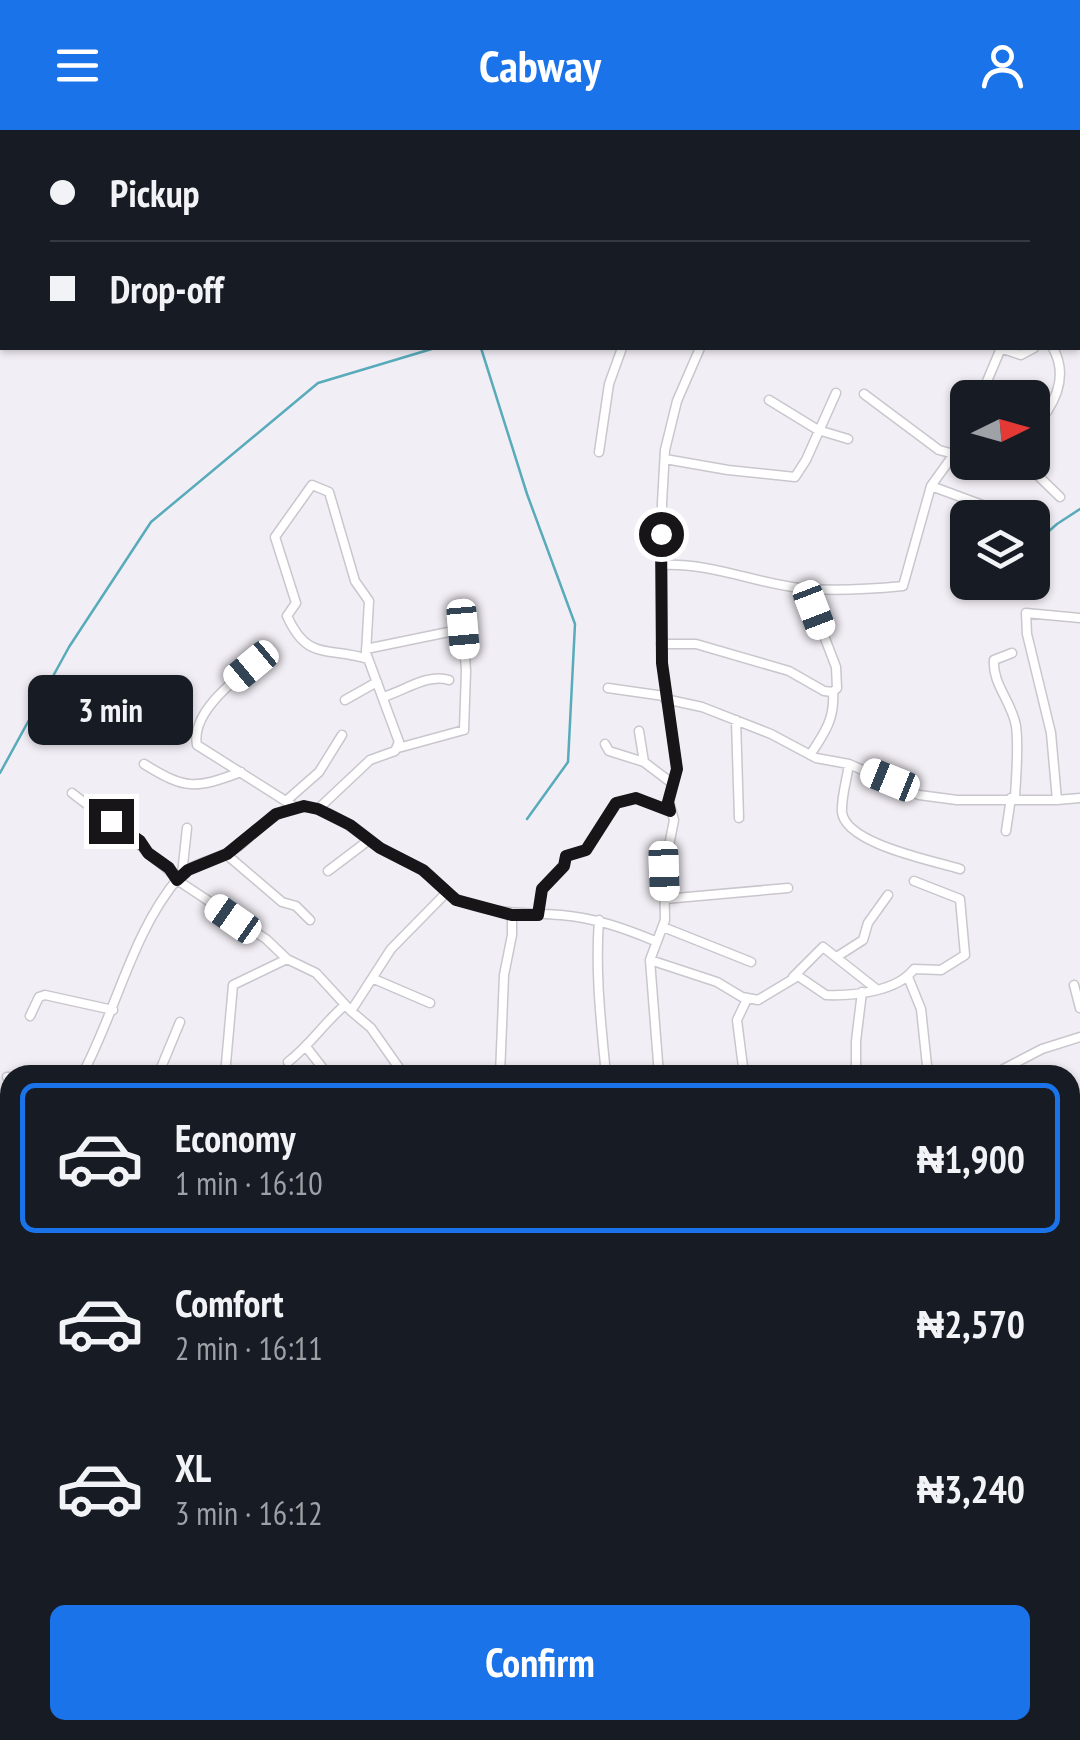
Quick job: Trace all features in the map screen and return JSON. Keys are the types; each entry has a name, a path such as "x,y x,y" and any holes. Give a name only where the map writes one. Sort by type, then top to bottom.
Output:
{"street":[{"path":"599,452 609,384 621,350"},
{"path":"655,1065 650,960 663,926 664,871 674,820 670,811 677,769 661,644 664,459 676,401 699,350"},
{"path":"988,380 1000,350"},
{"path":"1050,407 1057,398 1060,372 1054,350"},
{"path":"664,459 770,476 795,476 836,393"},
{"path":"864,394 939,450 950,453"},
{"path":"769,400 818,430 848,438"},
{"path":"661,565 688,563 806,589 903,586 931,486 950,460"},
{"path":"1043,480 1060,497"},
{"path":"368,659 309,648 296,637 286,616 296,603 275,537 312,485 328,492 355,580 370,601 368,659 398,748"},
{"path":"931,486 969,500"},
{"path":"806,589 836,667 837,688 833,692 834,708 828,728 810,755"},
{"path":"1056,800 1051,733 1027,634 1026,613 1080,618"},
{"path":"318,809 370,760 464,730 463,629 366,648"},
{"path":"661,644 696,644 789,671 824,692 833,692"},
{"path":"269,652 215,701 194,731 197,744 295,807"},
{"path":"1006,831 1013,798 1016,724 993,674 994,660 1012,654"},
{"path":"383,698 424,680 449,680"},
{"path":"345,700 377,682"},
{"path":"608,688 690,703 810,755 850,764 920,795 956,800 1080,798"},
{"path":"736,720 739,818"},
{"path":"639,731 644,762"},
{"path":"286,800 318,772 342,735"},
{"path":"606,744 609,751 644,762 672,784"},
{"path":"144,764 186,786 214,783 241,772"},
{"path":"850,764 842,812 846,822 901,854 960,869"},
{"path":"72,793 140,841 148,853 266,939 287,959 316,973 370,1028 397,1065"},
{"path":"538,915 543,887 564,866 566,856 586,850 616,803 636,798 670,811"},
{"path":"180,877 227,854 276,814 295,807 318,809 423,870 446,892 468,904 512,915 599,920 656,941"},
{"path":"87,1065 113,1010 132,956 180,877 186,828"},
{"path":"328,872 369,840"},
{"path":"227,854 282,902 296,906 310,920"},
{"path":"794,977 803,978 826,995 862,992 908,977 914,970 940,970 965,955 960,898 914,881"},
{"path":"665,899 788,888"},
{"path":"288,1062 307,1048 324,1023 348,1008 374,979 389,951 446,892"},
{"path":"838,956 862,940 868,923 888,895"},
{"path":"500,1065 504,975 512,915"},
{"path":"599,920 596,954 605,1065"},
{"path":"663,926 750,962"},
{"path":"650,960 718,982 747,999 763,1000 794,977 823,947 875,988"},
{"path":"226,1065 231,1032 230,989 287,959"},
{"path":"908,977 921,1009 927,1065"},
{"path":"374,979 430,1003"},
{"path":"1074,985 1080,1008"},
{"path":"856,1065 862,992"},
{"path":"30,1016 39,997 45,995 113,1010"},
{"path":"743,1065 737,1020 747,999"},
{"path":"162,1065 180,1022"},
{"path":"1011,1065 1042,1049 1080,1037"},
{"path":"307,1048 320,1065"}],"waterway":[{"path":"0,773 69,647 151,522 318,383 428,350"},
{"path":"482,350 527,494 575,624 568,762 527,819"},
{"path":"1050,530 1080,509"}],"route":[{"path":"111,821 140,841 177,880 188,870 236,848 276,814 295,807 314,808 350,825 380,848 423,870 456,900 512,915 538,915 543,887 564,866 570,852 586,850 616,803 630,797 670,811 668,802 677,769 664,696 661,534"}]}
